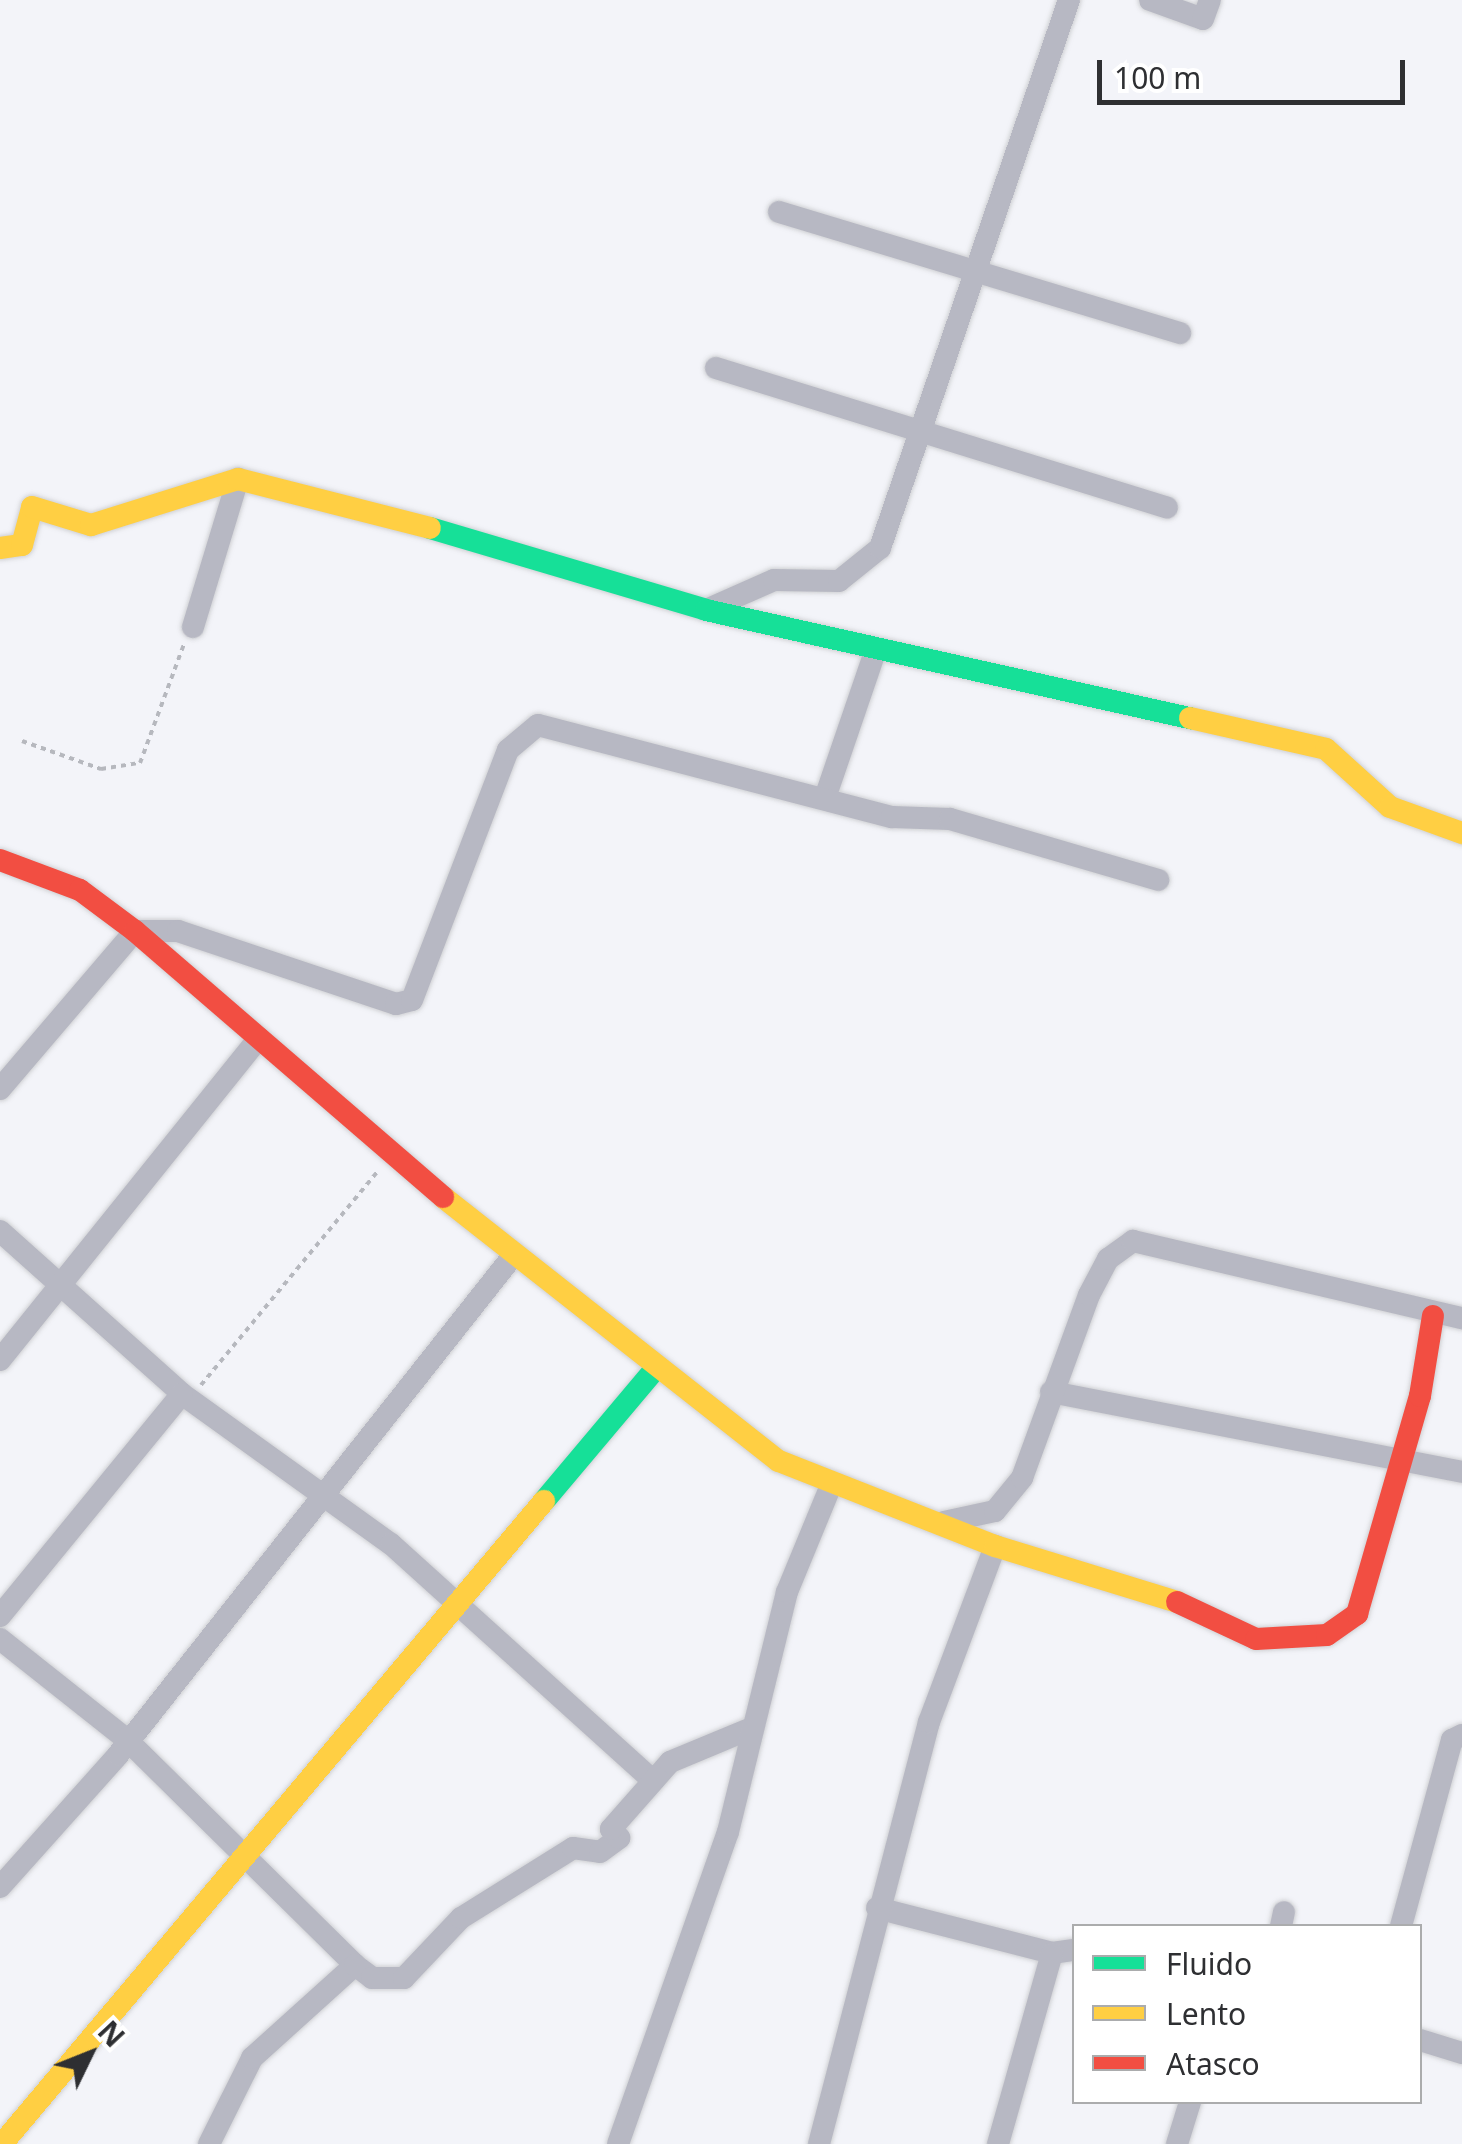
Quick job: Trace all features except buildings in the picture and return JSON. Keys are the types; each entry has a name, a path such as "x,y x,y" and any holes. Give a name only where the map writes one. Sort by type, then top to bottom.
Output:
{"street":[{"path":"706,610 750,586 839,581 864,570 900,509 1069,0"},
{"path":"1150,0 1203,19 1210,0"},
{"path":"779,212 1180,333"},
{"path":"716,368 1167,508"},
{"path":"193,627 238,478"},
{"path":"0,548 22,545 32,507 91,525 238,478 490,542 706,610 875,652 1326,749 1390,807 1462,834"},
{"path":"826,796 875,652"},
{"path":"0,1089 135,931 178,931 396,1004 412,1000 508,750 538,726 826,796 892,817 950,819 1158,880"},
{"path":"0,860 80,890 135,931 512,1257 778,1462 995,1546 1144,1586 1256,1639 1327,1635 1358,1614 1396,1462 1420,1396 1433,1316"},
{"path":"0,1360 62,1289 259,1038"},
{"path":"0,1230 185,1397 325,1498 453,1603 653,1780"},
{"path":"931,1523 978,1519 1010,1498 1088,1294 1108,1259 1133,1241 1433,1316 1462,1318"},
{"path":"0,1887 325,1498 512,1257"},
{"path":"2,2143 236,1855 657,1367"},
{"path":"1051,1392 1462,1472"},
{"path":"0,1616 185,1397"},
{"path":"618,2144 728,1832 747,1730 787,1592 831,1485"},
{"path":"818,2144 877,1908 930,1722 995,1546"},
{"path":"0,1639 126,1739 236,1855 372,1978 404,1978 460,1918 574,1848 600,1852 619,1838 612,1829 670,1762 747,1730"},
{"path":"1402,1924 1452,1740 1462,1736"},
{"path":"877,1908 1063,1951 998,2144"},
{"path":"209,2144 252,2058 355,1965"},
{"path":"1422,2041 1462,2052"},
{"path":"1177,2144 1189,2104"}],"path":[{"path":"22,740 101,768 140,763 193,627"},
{"path":"185,1397 392,1154"}],"traffic: fast":[{"path":"430,528 706,610 1190,718"},
{"path":"544,1501 657,1367"}],"traffic: slow":[{"path":"0,548 22,545 32,507 91,525 238,479 430,528"},
{"path":"1190,718 1326,749 1390,807 1462,833"},
{"path":"443,1197 779,1461 995,1546 1177,1602"},
{"path":"2,2144 544,1501"}],"traffic: jam":[{"path":"0,860 80,890 135,931 443,1197"},
{"path":"1177,1602 1256,1639 1327,1635 1357,1614 1420,1396 1433,1316"}]}
